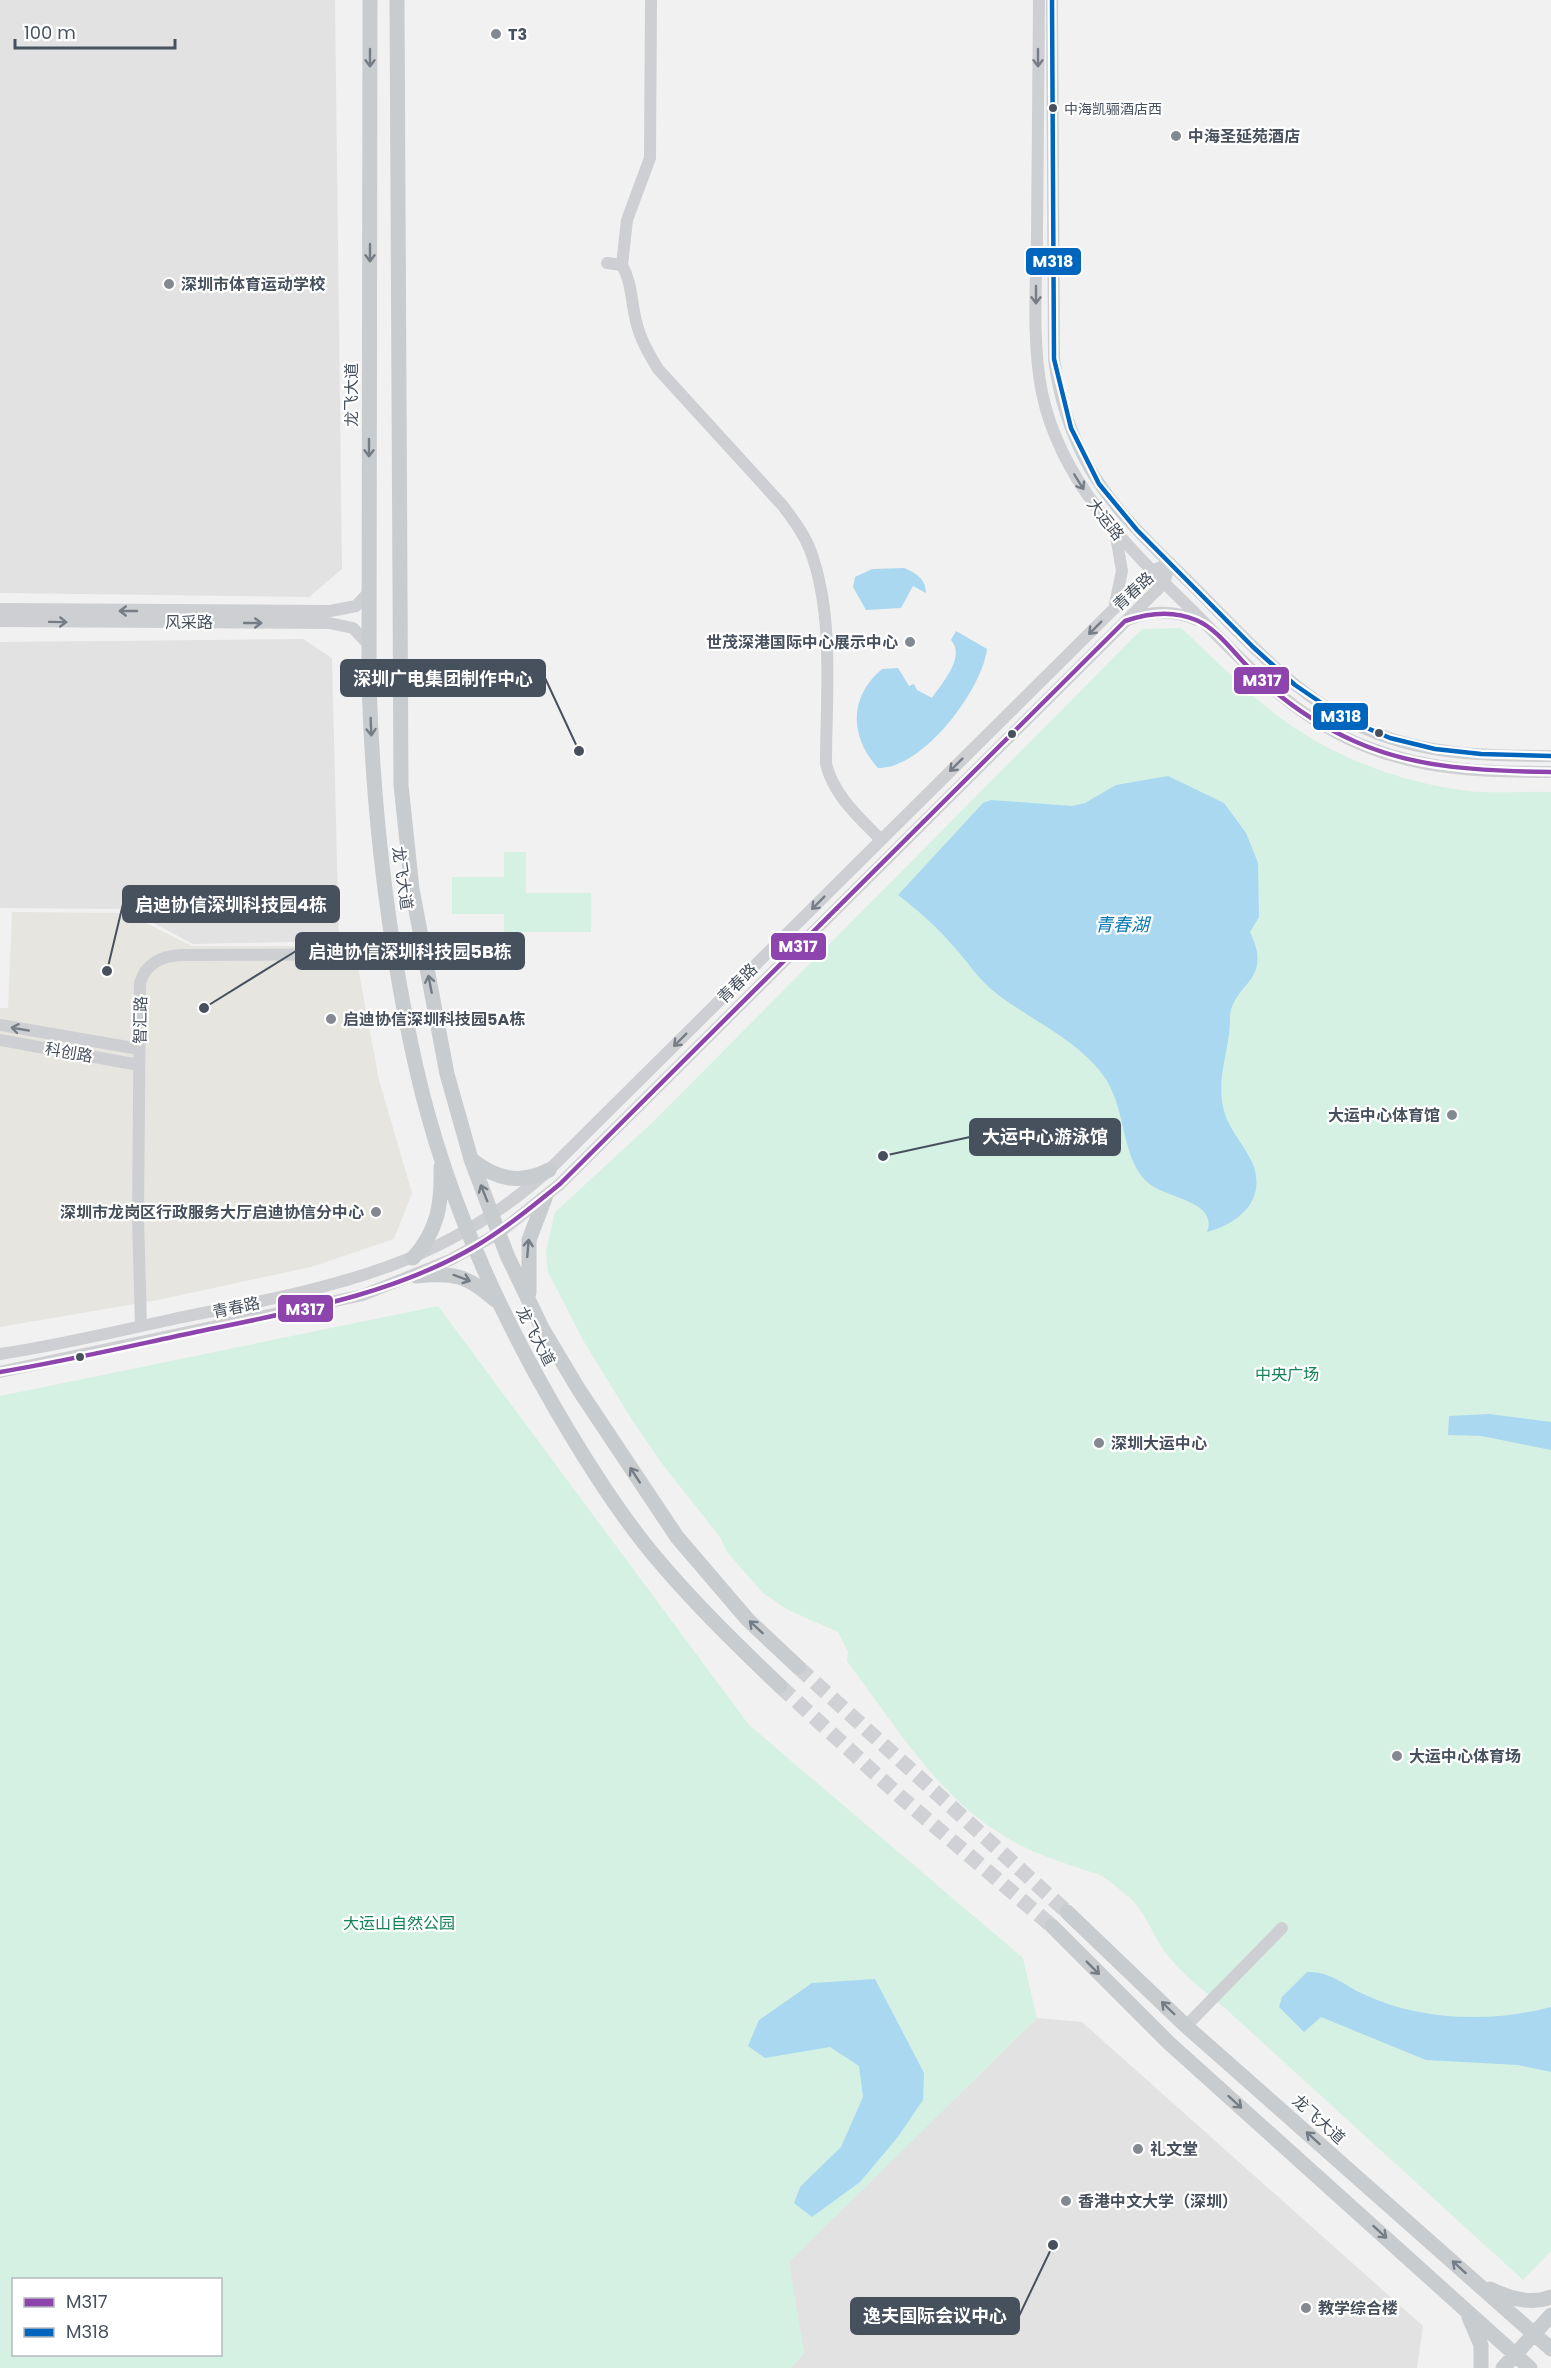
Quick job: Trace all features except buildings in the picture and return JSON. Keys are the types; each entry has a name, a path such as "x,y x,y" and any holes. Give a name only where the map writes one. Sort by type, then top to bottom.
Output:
{"main road":[{"name":"龙飞大道","path":"370,0 369,645 375,795 396,954 416,1069 441,1152 475,1248 522,1351 573,1439 650,1551 690,1596 780,1686"},
{"name":"龙飞大道","path":"397,0 402,795 412,889 447,1074 471,1159 499,1233 530,1302 579,1390 677,1537 748,1620 798,1667"},
{"path":"413,1258 425,1245 439,1215 441,1152"},
{"path":"471,1159 485,1170 505,1179 532,1177 549,1170"},
{"path":"530,1302 529,1240 545,1198"},
{"path":"416,1276 451,1274 462,1277 474,1282 499,1304"},
{"name":"龙飞大道","path":"1067,1912 1186,2026 1551,2349"},
{"path":"1052,1926 1169,2043 1530,2368"},
{"path":"1477,2283 1513,2298 1530,2300 1551,2297"},
{"path":"1463,2307 1481,2345 1481,2368"},
{"path":"1503,2368 1551,2315"}],"street":[{"path":"651,0 650,159 627,220 622,265 630,279 636,324 645,348 658,369 783,506 799,528 813,556 822,595 825,624 826,764 831,782 845,802 881,840"},
{"name":"大运路","path":"1039,0 1038,360 1050,425 1062,454 1078,483 1115,532 1152,571 1296,709 1318,724 1370,748 1426,765 1457,770 1551,772"},
{"name":"大运路","path":"1052,0 1052,331 1058,387 1075,440 1104,492 1170,563 1294,685 1317,702 1359,725 1397,741 1438,750 1495,756 1551,756"},
{"path":"607,263 622,265"},
{"path":"1113,609 1120,591 1122,571 1115,532"},
{"name":"青春路","path":"0,1354 315,1290 349,1281 413,1258 468,1230 492,1214 549,1170 1113,609 1152,571 1170,563"},
{"name":"青春路","path":"0,1372 338,1302 416,1276 475,1248 499,1233 545,1198 1164,583 1170,563"},
{"name":"风采路","path":"0,609 330,611 356,606 369,592"},
{"path":"1125,621 1149,614 1173,613 1196,619 1206,625"},
{"name":"风采路","path":"0,621 329,623 353,628 369,645"},
{"name":"智汇路","path":"141,1326 140,983 147,967 161,958 181,955 396,954"},
{"path":"0,1025 139,1049"},
{"name":"科创路","path":"0,1040 139,1065"},
{"path":"1186,2026 1282,1928"}],"shaded area":[{"name":"深圳市体育运动学校","path":"0,0 335,0 342,569 309,597 0,593"},
{"path":"303,639 332,658 339,941 193,944 127,909 0,908 0,642"},
{"path":"12,912 126,913 192,946 354,946 379,1080 412,1193 394,1239 311,1267 158,1300 0,1327 0,1008 8,1008"},
{"name":"香港中文大学（深圳）","path":"1037,2018 1082,2022 1423,2326 1417,2368 791,2368 804,2353 788,2262"}],"green space":[{"name":"深圳大运中心","path":"1181,628 1275,714 1296,729 1342,755 1417,782 1443,787 1479,792 1551,792 1551,2251 1523,2280 1228,2011 1184,1974 1162,1948 1144,1915 1130,1898 1101,1876 1044,1856 1006,1837 971,1812 950,1793 913,1751 847,1661 848,1652 838,1632 788,1610 763,1593 727,1552 720,1537 663,1465 632,1420 584,1342 548,1272 546,1251 555,1212 652,1123 1142,629"},
{"path":"504,852 526,852 526,893 591,893 591,932 504,932 504,914 452,914 452,877 504,877"},
{"name":"大运山自然公园","path":"438,1306 749,1725 1023,1958 1037,2018 789,2262 804,2353 791,2368 0,2368 0,1396"}],"water":[{"path":"904,568 919,577 926,588 926,593 913,586 901,608 866,610 853,587 855,577 872,569"},
{"path":"956,631 987,649 983,666 974,685 948,724 931,742 913,756 895,765 878,768 868,756 858,730 857,717 863,692 882,669 898,668 909,686 914,684 917,690 932,698 954,662 956,654 951,640"},
{"name":"青春湖","path":"1168,776 1224,803 1246,833 1258,863 1259,917 1250,932 1256,949 1257,962 1255,972 1232,1007 1221,1091 1227,1118 1252,1162 1256,1175 1256,1187 1248,1208 1240,1216 1230,1223 1207,1232 1208,1221 1205,1213 1197,1206 1153,1186 1137,1169 1131,1157 1111,1088 1092,1062 1065,1039 991,989 942,934 898,895 983,803 991,800 1072,806 1085,803 1116,785"},
{"path":"1489,1414 1551,1422 1551,1450 1482,1436 1448,1435 1449,1416"},
{"path":"1307,1972 1329,1976 1383,2002 1430,2014 1480,2017 1551,2007 1551,2072 1518,2065 1426,2060 1321,2017 1304,2032 1279,2007 1282,1997"},
{"path":"875,1979 924,2073 923,2100 897,2138 860,2182 812,2217 794,2203 800,2187 841,2147 863,2097 859,2066 830,2047 765,2058 748,2046 759,2020 812,1983"}],"tunnel":[{"path":"798,1667 1067,1912"},
{"path":"780,1686 903,1799 1052,1926"}],"transit line":[{"name":"M318","path":"1052,0 1054,359 1071,428 1099,484 1137,530 1253,647 1295,685 1342,717 1390,738 1435,749 1481,754 1551,756"},
{"name":"M317","path":"0,1372 340,1300 410,1278 487,1239 560,1184 1125,621 1143,616 1169,614 1187,617 1204,624 1226,643 1264,683 1288,702 1326,727 1377,750 1401,758 1451,767 1551,772"}],"place":[{"name":"T3","path":"496,34"},
{"name":"中海凯骊酒店西","path":"1053,108"},
{"name":"中海圣延苑酒店","path":"1176,136"},
{"name":"深圳市体育运动学校","path":"169,284"},
{"name":"世茂深港国际中心展示中心","path":"910,642"},
{"name":"深圳广电集团制作中心","path":"579,751"},
{"name":"启迪协信深圳科技园4栋","path":"107,971"},
{"name":"启迪协信深圳科技园5B栋","path":"204,1008"},
{"name":"启迪协信深圳科技园5A栋","path":"331,1019"},
{"name":"大运中心体育馆","path":"1452,1115"},
{"name":"大运中心游泳馆","path":"883,1156"},
{"name":"深圳市龙岗区行政服务大厅启迪协信分中心","path":"376,1212"},
{"name":"深圳大运中心","path":"1099,1443"},
{"name":"大运中心体育场","path":"1397,1756"},
{"name":"礼文堂","path":"1138,2149"},
{"name":"香港中文大学（深圳）","path":"1066,2201"},
{"name":"逸夫国际会议中心","path":"1053,2245"},
{"name":"教学综合楼","path":"1306,2308"}],"park label":[{"name":"中央广场","path":"1287,1374"}]}
